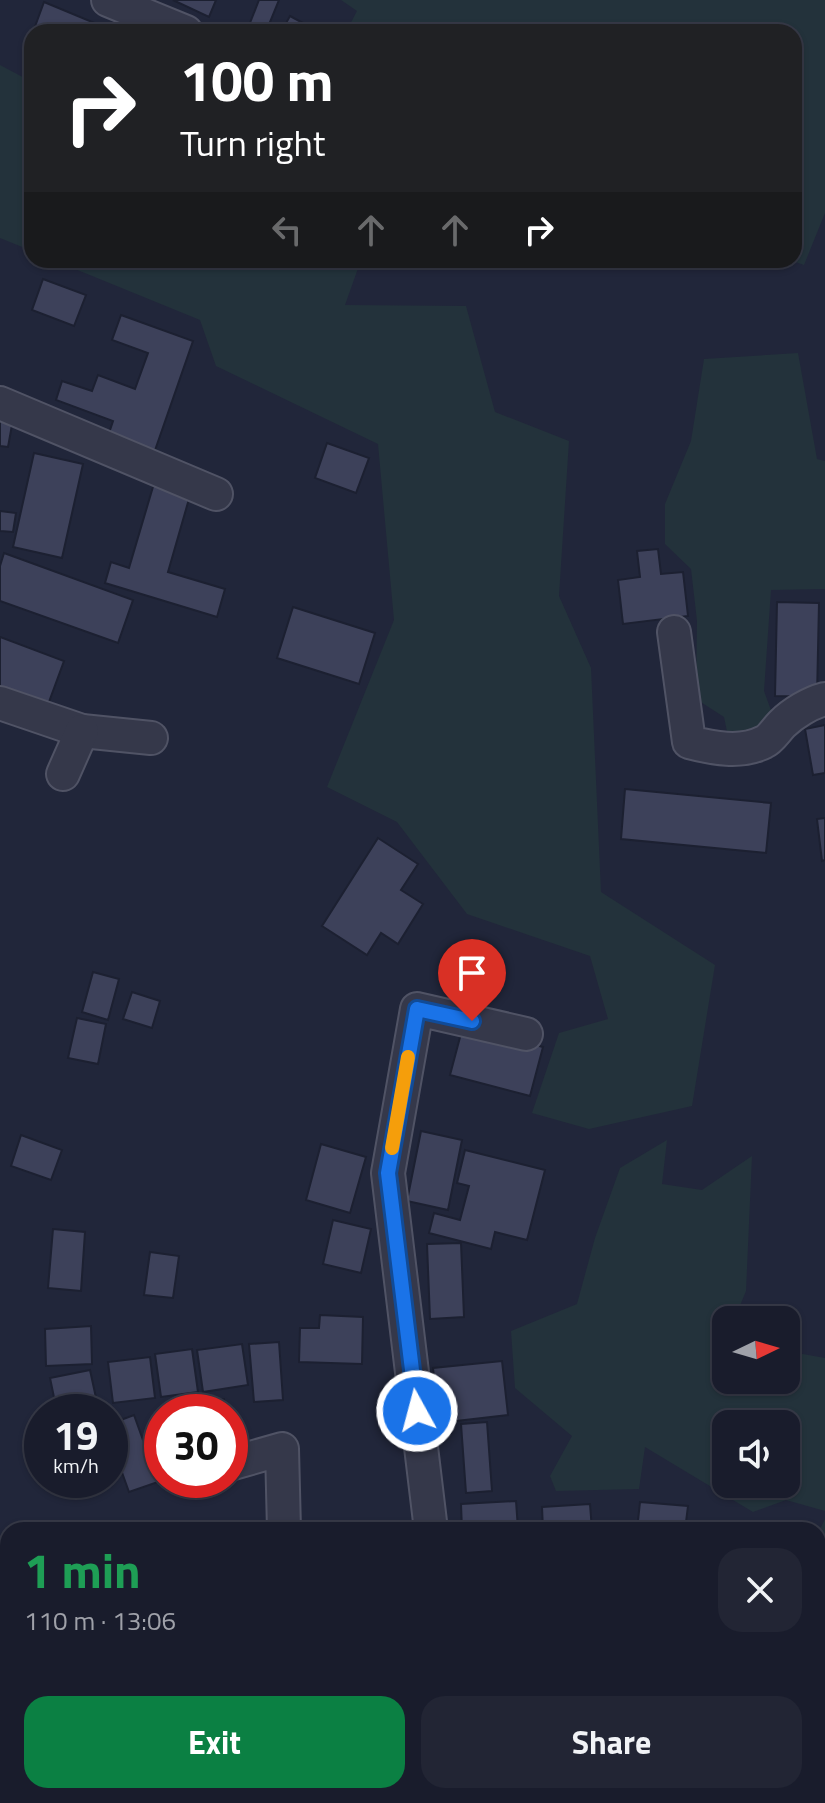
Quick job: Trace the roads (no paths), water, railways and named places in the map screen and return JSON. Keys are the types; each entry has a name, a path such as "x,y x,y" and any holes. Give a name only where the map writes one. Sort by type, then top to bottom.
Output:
{"street":[{"path":"108,0 166,24"},
{"path":"0,403 216,494"},
{"path":"674,632 689,742 717,749 748,747 765,742 785,721 825,699"},
{"path":"0,703 82,731 151,738"},
{"path":"63,774 82,731"},
{"path":"430,1522 388,1173 417,1009 526,1034"},
{"path":"248,1459 282,1449 284,1522"}]}
